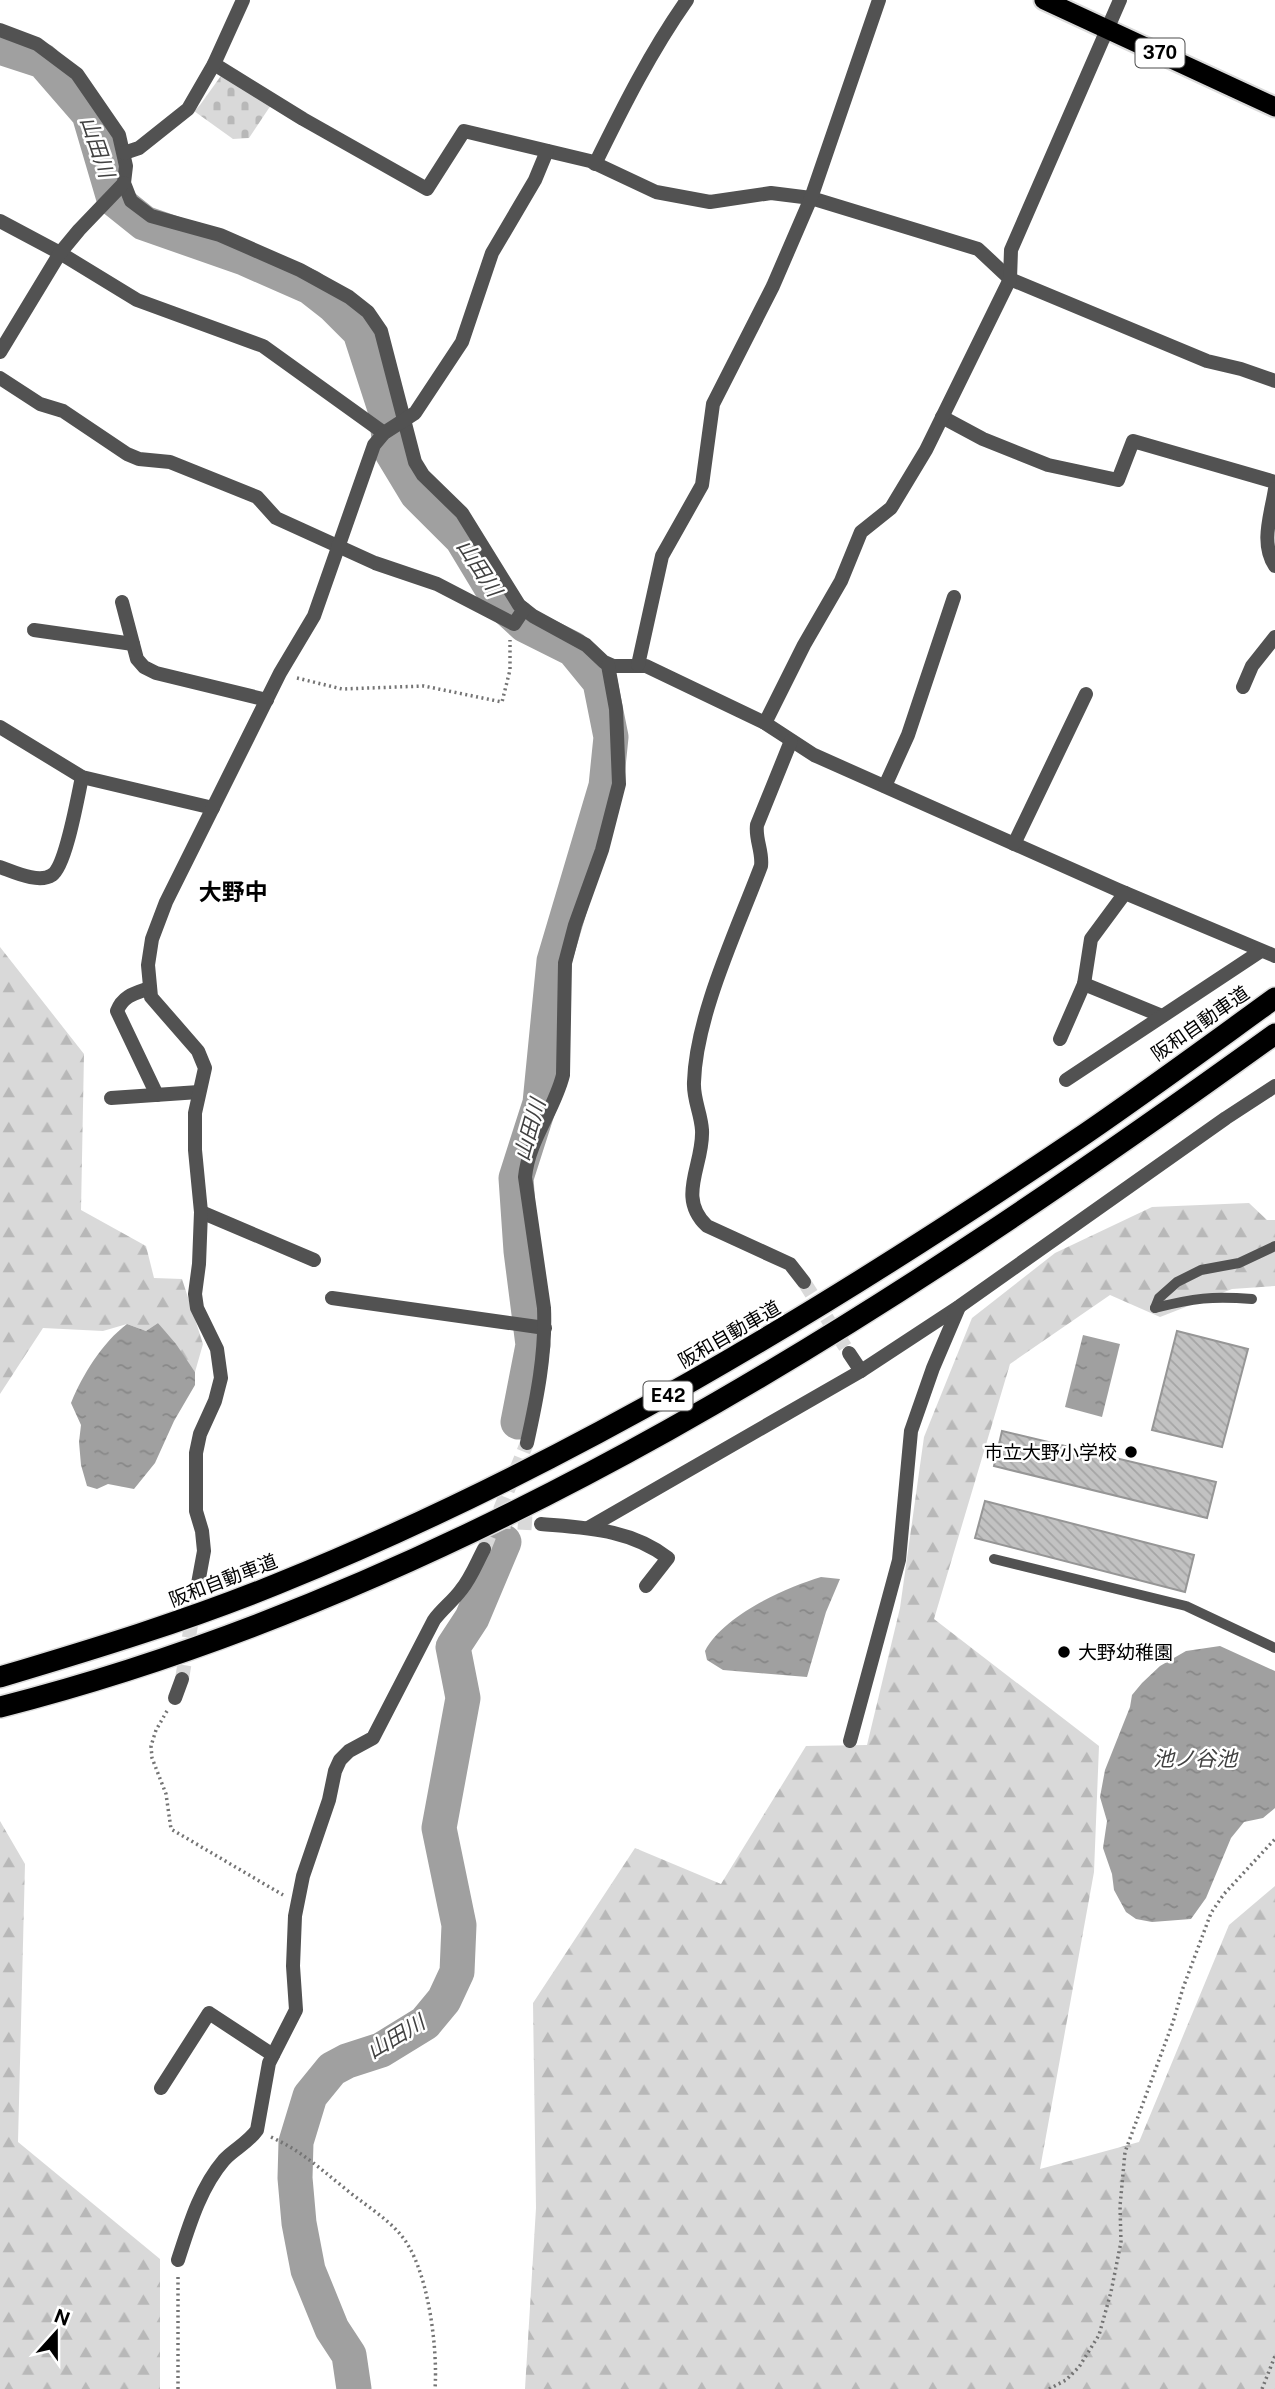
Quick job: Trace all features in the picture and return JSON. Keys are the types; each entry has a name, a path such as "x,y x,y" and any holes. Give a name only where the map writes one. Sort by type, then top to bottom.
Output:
{"highway":[{"name":"370","path":"1044,0 1275,107"},
{"name":"阪和自動車道","path":"0,1677 168,1625 276,1585 461,1504 576,1446 742,1353 858,1282 1081,1136 1275,998"},
{"name":"E42","path":"0,1707 143,1665 284,1614 474,1532 578,1479 779,1366 882,1302 1095,1161 1275,1034"}],"street":[{"path":"124,153 139,148 188,109 214,64 243,0"},
{"path":"595,164 638,79 687,0"},
{"path":"638,665 662,556 702,485 713,404 773,286 811,198 879,0"},
{"path":"765,723 804,645 841,581 861,532 891,508 926,450 1010,279 1011,250 1120,0"},
{"path":"0,30 37,44 77,74 119,135 126,166 124,183 131,201 151,216 220,235 300,270 349,297 368,312 381,331 415,462 424,475 462,513 480,538 513,597 524,609 586,645 608,665 616,709 618,784 602,850 575,925 565,963 563,1076 559,1093 533,1144 525,1177 545,1328 535,1406 527,1443"},
{"path":"214,64 303,119 427,189 464,131 595,164 656,191 710,202 771,193 811,198 978,249 1010,279 1207,361 1275,381"},
{"path":"197,1589 204,1551 197,1511 195,1453 221,1378 217,1349 197,1308 195,1294 201,1212 195,1150 195,1114 205,1068 198,1051 151,997 148,965 152,939 166,902 280,673 314,616 374,445 384,433 415,413 462,342 492,253 535,180 547,151"},
{"path":"0,352 60,253 124,183"},
{"path":"0,221 137,299 263,346 384,433"},
{"path":"0,378 40,404 63,411 127,454 139,459 170,462 257,497 276,518 338,547 437,584 514,624 524,609"},
{"path":"942,417 983,439 1048,465 1118,480 1133,441 1275,482"},
{"path":"1275,489 1266,544 1269,558 1275,566"},
{"path":"885,786 918,706 954,597"},
{"path":"122,603 137,659 144,667 156,673 267,700"},
{"path":"34,630 133,644"},
{"path":"1243,687 1252,666 1275,637"},
{"path":"608,665 646,666 765,723 814,755 1125,893 1268,953"},
{"path":"1014,844 1086,694"},
{"path":"0,727 82,777 213,808"},
{"path":"791,741 757,825 761,866 724,961 696,1057 694,1084 702,1130 692,1203 699,1218 707,1226 790,1264 804,1282"},
{"path":"0,867 31,877 52,875 59,867 65,852 82,777"},
{"path":"1060,1039 1084,984 1091,939 1125,893"},
{"path":"1066,1080 1162,1016 1268,953"},
{"path":"1084,984 1162,1016"},
{"path":"150,988 126,997 117,1011 157,1095"},
{"path":"588,1528 861,1371 960,1306 1215,1125 1275,1086"},
{"path":"111,1098 199,1093"},
{"path":"201,1212 314,1260"},
{"path":"332,1298 545,1328"},
{"path":"850,1741 899,1560 911,1431 933,1368 960,1306"},
{"path":"849,1353 861,1371"},
{"path":"541,1524 588,1528 639,1539 651,1545 668,1558 646,1586"},
{"path":"178,2260 192,2217 215,2172 226,2158 251,2139 257,2130 264,2084 273,2055 296,2010 293,1966 295,1916 303,1876 340,1759 373,1738 434,1620 465,1585 484,1549"},
{"path":"175,1698 182,1679"},
{"path":"161,2088 209,2013 273,2055"}],"lane":[{"path":"1252,1299 1193,1298 1155,1308 1159,1298 1177,1282 1201,1270 1239,1263 1275,1246"},
{"path":"993,1559 1186,1606 1275,1648"}],"path":[{"path":"280,673 342,689 424,686 502,702 510,670 510,636 514,624"},
{"path":"175,1698 156,1730 151,1746 152,1758 166,1794 171,1829 298,1904"},
{"path":"1049,2389 1066,2380 1079,2367 1099,2335 1121,2242 1125,2152 1211,1913 1224,1894 1275,1839"},
{"path":"257,2130 315,2163 400,2233 414,2254 431,2317 437,2365 435,2389"},
{"path":"178,2260 178,2389"},
{"path":"1262,2389 1275,2356"}],"green space":[{"path":"223,73 271,105 249,138 233,139 194,111"},
{"path":"0,947 84,1054 81,1210 146,1246 154,1278 182,1279 203,1344 195,1372 158,1323 146,1331 127,1324 103,1331 43,1328 0,1394"},
{"path":"1249,1203 1267,1220 1275,1220 1275,1286 1232,1289 1160,1317 1110,1295 1010,1364 934,1619 1099,1746 1094,1872 1040,2169 1139,2142 1229,1925 1275,1886 1275,2389 525,2389 536,2208 533,2003 635,1848 721,1884 806,1746 867,1745 900,1608 924,1437 972,1318 1055,1253 1152,1207"},
{"path":"0,1821 25,1864 18,2142 160,2259 160,2389 0,2389"}],"water":[{"path":"158,1323 195,1372 195,1385 174,1421 155,1463 134,1489 108,1484 97,1489 87,1486 81,1465 81,1425 71,1403 81,1381 109,1340 127,1324 146,1331"},
{"path":"1083,1335 1120,1344 1102,1417 1065,1407"},
{"path":"821,1577 840,1579 826,1612 807,1677 723,1670 707,1660 705,1651 714,1638 740,1615 790,1588"},
{"name":"池ノ谷池","path":"1220,1646 1275,1671 1275,1808 1263,1818 1244,1822 1231,1838 1206,1898 1191,1919 1152,1922 1136,1919 1126,1912 1114,1890 1112,1874 1103,1848 1107,1821 1100,1797 1105,1770 1130,1707 1132,1695 1142,1683 1160,1666 1186,1651"}],"building":[{"path":"1177,1331 1248,1349 1222,1447 1152,1430"},
{"path":"1002,1431 1216,1482 1207,1518 994,1466"},
{"path":"985,1501 1194,1555 1185,1592 975,1538"}],"waterway":[{"name":"山田川","path":"0,47 43,61 89,114 114,199 144,223 244,258 310,287 360,332 385,409 391,451 417,494 462,539 500,602 525,625 573,649 600,682 611,737 606,786 554,961 540,1103 516,1178 521,1251 533,1345 518,1422"},
{"name":"山田川","path":"354,2389 349,2355 332,2329 308,2270 299,2223 295,2178 296,2142 310,2096 332,2069 381,2050 425,2023 444,2000 457,1972 459,1925 439,1828 463,1698 453,1647 472,1618 504,1542"}],"tunnel":[{"path":"804,1282 849,1353"},
{"path":"484,1549 527,1443"},
{"path":"497,1521 541,1524"},
{"path":"182,1679 197,1589"}],"place":[{"name":"市立大野小学校","path":"1131,1452"},
{"name":"大野幼稚園","path":"1064,1652"}],"district":[{"name":"大野中","path":"233,892"}]}
